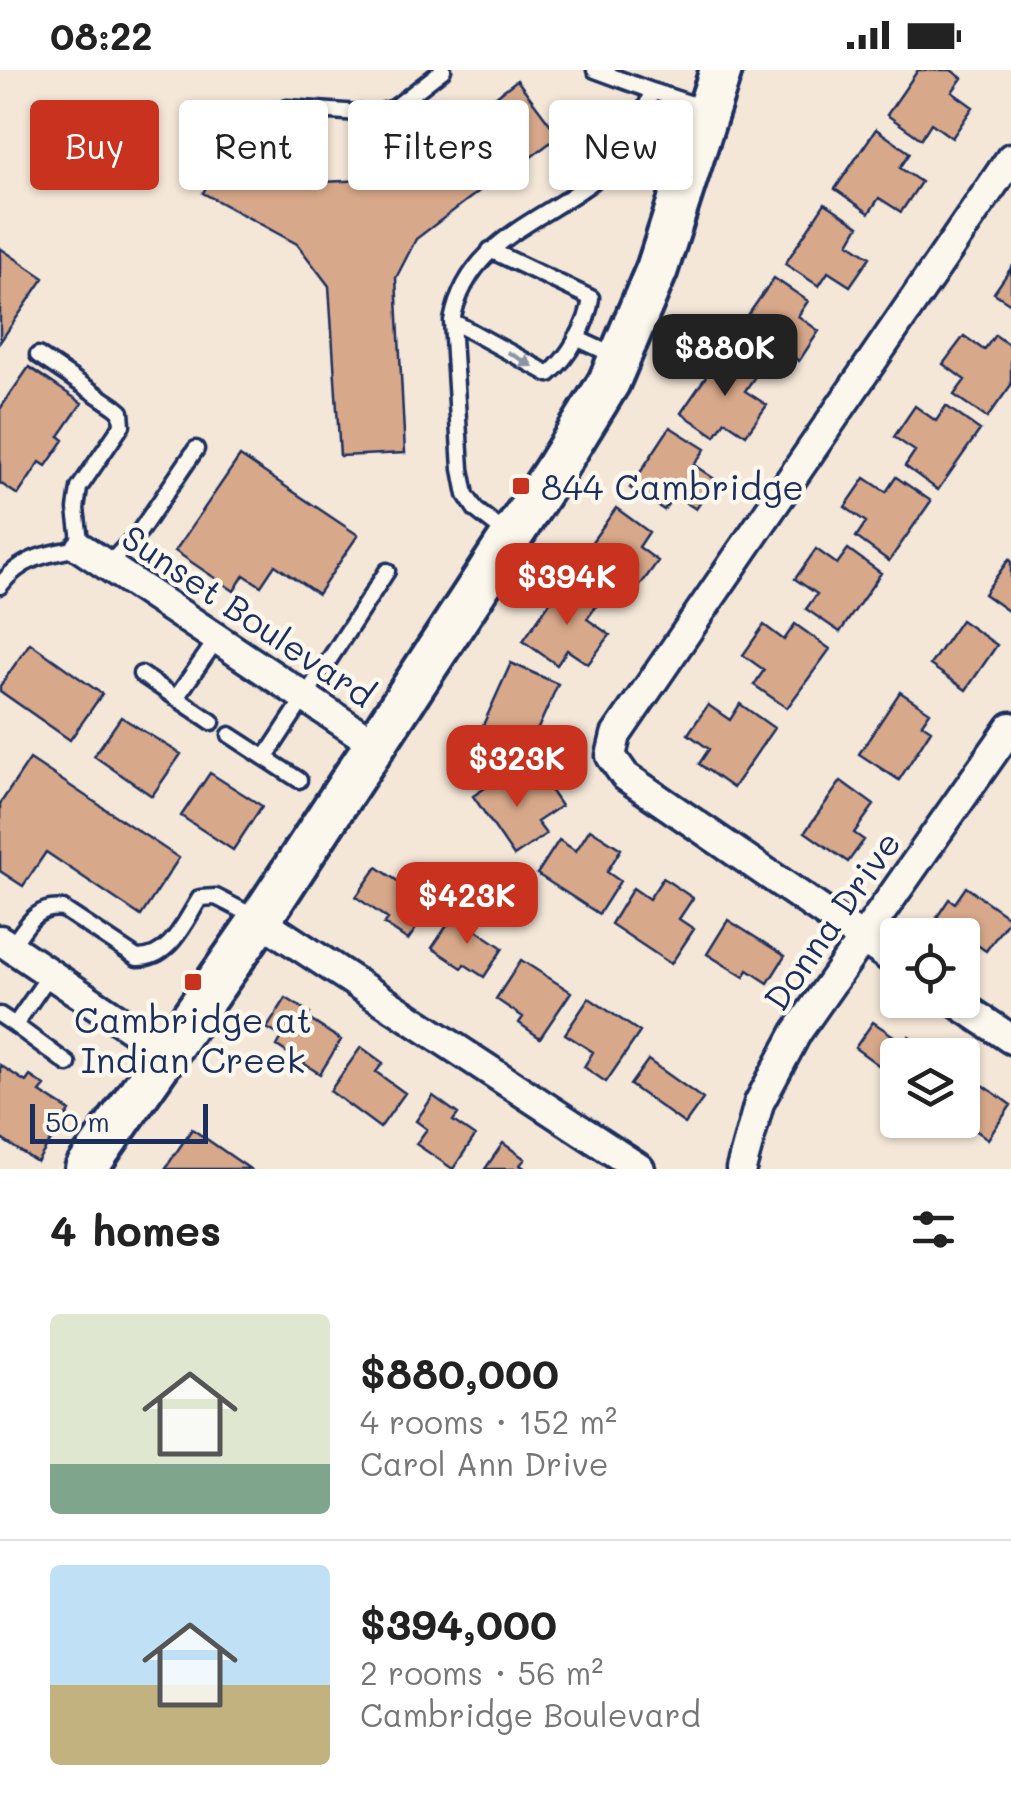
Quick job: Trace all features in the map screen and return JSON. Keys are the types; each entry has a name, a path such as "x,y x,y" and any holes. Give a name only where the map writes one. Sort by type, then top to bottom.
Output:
{"street":[{"path":"86,1169 260,920 609,382 656,269 721,70"},
{"path":"880,951 625,776 611,756 616,735 1011,158"},
{"name":"Sunset Boulevard","path":"80,548 375,744"},
{"name":"Donna Drive","path":"741,1169 759,1104 797,1032 1011,727"},
{"path":"260,920 640,1169"},
{"path":"6,944 168,1054"},
{"path":"980,1018 1011,1039"}],"lane":[{"path":"328,111 375,114 394,108 443,70"},
{"path":"594,70 709,109"},
{"path":"511,538 476,510 466,495 452,321 455,302 473,267 490,250 589,184 624,153 637,132 652,91"},
{"path":"452,321 548,374 559,365 576,338 590,310 591,298 490,250"},
{"path":"576,338 620,358"},
{"path":"0,586 10,572 43,554 80,548 76,509 79,488 122,426 123,418 115,407 38,356"},
{"path":"107,566 140,531 196,449"},
{"path":"264,758 387,571"},
{"path":"176,698 217,639"},
{"path":"141,674 212,722"},
{"path":"230,735 299,780"},
{"path":"6,944 36,913 49,907 63,910 136,958 151,958 166,950 200,898 216,897 260,920"},
{"path":"14,1025 50,974"},
{"path":"0,1016 68,1064"}],"building":[{"path":"918,70 951,70 962,78 952,92 973,107 952,138 931,123 921,139 887,115"},
{"path":"517,80 549,123 549,144 529,158 529,100 491,100"},
{"path":"876,129 910,153 900,168 921,182 901,212 879,198 869,213 835,189"},
{"path":"348,181 348,190 481,190 416,239 396,278 405,453 340,456 329,286 297,244 203,193 328,190 328,182"},
{"path":"825,203 859,226 849,243 870,257 850,286 828,272 819,286 785,264"},
{"path":"0,248 44,278 0,342"},
{"path":"1011,268 1011,304 994,293"},
{"path":"774,278 808,301 798,316 819,331 799,361 777,346 767,362 732,338"},
{"path":"995,335 1011,346 1011,385 987,418 954,395 965,380 943,364 964,336 984,350"},
{"path":"723,352 756,375 745,391 767,405 746,435 725,421 715,436 681,413"},
{"path":"29,367 82,403 59,436 64,440 46,466 40,462 18,495 0,483 0,409"},
{"path":"915,406 936,421 946,406 980,430 938,490 905,466 915,451 894,437"},
{"path":"670,427 705,449 694,465 716,480 696,509 674,495 664,510 630,488"},
{"path":"240,456 358,535 318,594 275,565 261,586 244,575 234,591 175,551"},
{"path":"896,477 931,501 889,561 856,537 866,522 845,507 865,478 886,492"},
{"path":"616,508 649,532 639,547 658,561 637,590 618,577 608,592 574,567"},
{"path":"816,549 837,564 848,549 881,573 840,632 806,609 817,594 795,579"},
{"path":"1011,561 1011,613 984,594"},
{"path":"564,582 597,605 587,619 610,635 588,664 567,650 557,665 523,641"},
{"path":"961,620 997,645 966,690 930,665"},
{"path":"795,624 830,649 787,708 754,685 764,670 743,655 764,625 784,640"},
{"path":"30,643 102,694 70,740 0,691"},
{"path":"511,663 558,684 526,755 479,734"},
{"path":"900,692 930,712 922,724 931,730 899,780 859,754"},
{"path":"740,704 774,728 733,788 699,764 709,749 688,734 708,705 730,720"},
{"path":"121,717 181,754 152,796 94,756"},
{"path":"30,759 179,858 141,916 46,852 23,886 0,871 0,804"},
{"path":"509,772 521,789 540,775 561,806 537,822 546,834 514,856 473,796"},
{"path":"210,773 262,806 233,850 181,816"},
{"path":"841,781 874,805 854,833 864,840 848,862 805,832"},
{"path":"590,829 621,849 607,872 620,881 599,914 537,874 559,840 576,851"},
{"path":"377,867 418,895 423,888 437,898 408,940 384,924 388,919 356,897"},
{"path":"663,878 693,898 679,919 694,929 671,964 611,924 633,888 649,899"},
{"path":"966,887 1010,918 986,951 980,947 980,918 937,917 949,899 955,903"},
{"path":"454,915 503,948 484,977 432,948"},
{"path":"728,920 785,956 768,983 748,970 744,977 707,954"},
{"path":"521,960 571,992 540,1038 519,1023 523,1017 496,999"},
{"path":"286,998 310,1013 307,1018 341,1040 320,1074 277,1046 282,1037 267,1028"},
{"path":"589,998 640,1032 606,1082 584,1067 593,1052 565,1034"},
{"path":"873,1022 897,1038 880,1038 880,1066 855,1048"},
{"path":"361,1047 383,1063 376,1072 405,1093 380,1128 330,1091"},
{"path":"648,1060 703,1099 685,1124 630,1085"},
{"path":"0,1065 26,1082 30,1076 45,1086 40,1092 70,1111 37,1162 0,1138"},
{"path":"980,1083 1011,1105 988,1139 980,1133"},
{"path":"433,1096 458,1114 453,1121 475,1136 453,1169 416,1144 427,1129 416,1121"},
{"path":"192,1129 250,1169 165,1169"},
{"path":"503,1143 525,1159 520,1165 526,1169 485,1169"}],"place":[{"name":"844 Cambridge","path":"521,486"},
{"name":"Cambridge at Indian Creek","path":"193,982"}]}
